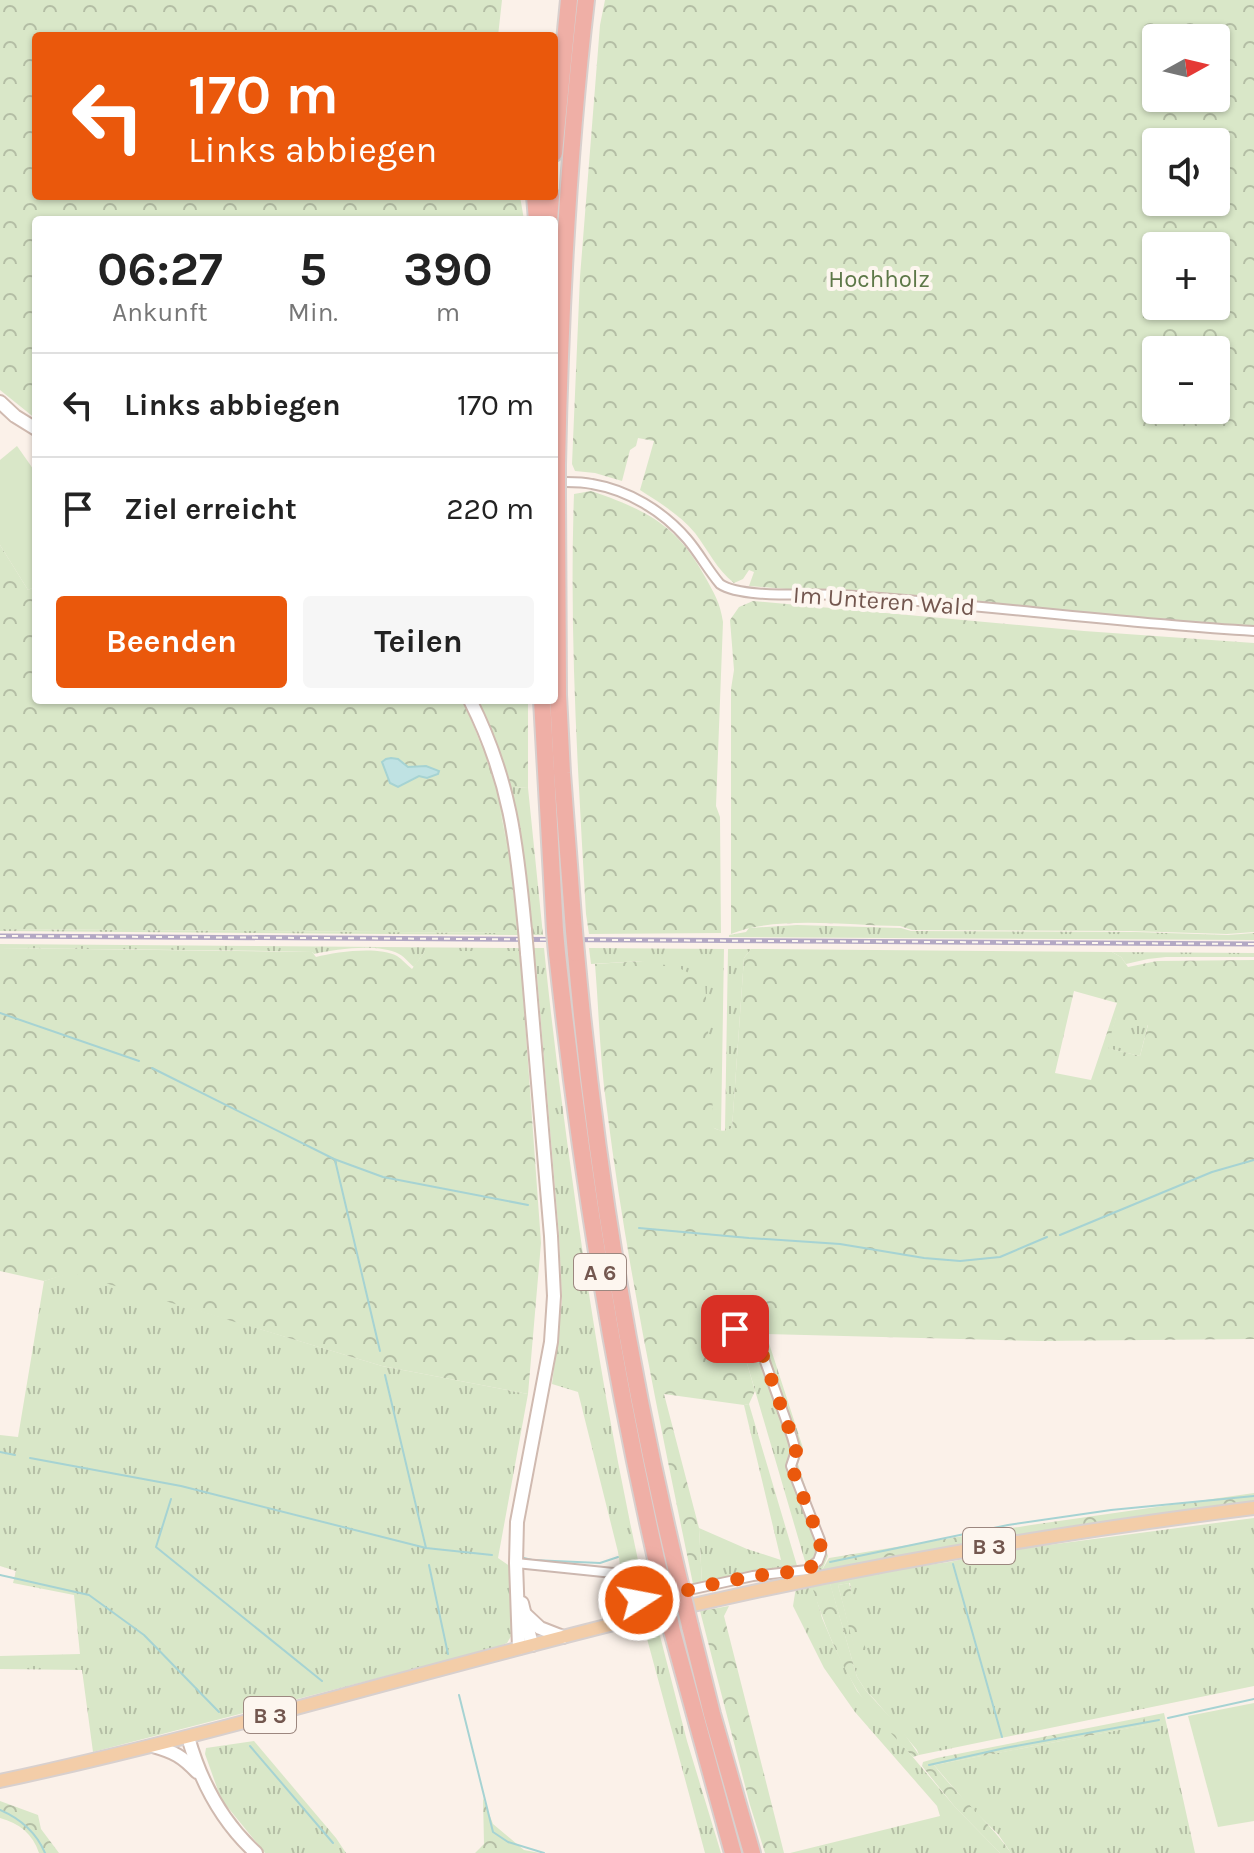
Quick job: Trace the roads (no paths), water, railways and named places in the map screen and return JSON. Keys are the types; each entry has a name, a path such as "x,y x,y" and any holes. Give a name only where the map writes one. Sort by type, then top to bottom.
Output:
{"highway":[{"path":"558,112 569,0"},
{"name":"A 6","path":"558,416 562,289 573,139 583,27 589,0"},
{"name":"A 6","path":"558,695 576,953 588,1068 619,1286 658,1489 680,1584 712,1714 752,1853"},
{"name":"A 6","path":"542,704 557,953 597,1256 625,1409 672,1631 733,1853"}],"main road":[{"path":"0,402 32,427"},
{"path":"472,704 484,728 505,789 518,854 554,1296 551,1342 517,1522 519,1648"},
{"name":"B 3","path":"0,1781 153,1746 519,1648 712,1601 847,1572 1058,1535 1254,1508"},
{"path":"517,1580 532,1645"},
{"path":"525,1614 540,1628 563,1637"},
{"path":"188,1737 202,1778"},
{"path":"153,1746 174,1752 187,1760 202,1778 231,1826 256,1853"}],"street":[{"name":"Im Unteren Wald","path":"558,480 605,487 651,508 686,539 720,584 744,593 840,595 1180,627 1254,631"},
{"path":"516,1563 623,1574 635,1598 644,1600 739,1578 799,1572 813,1567 818,1561 821,1547 791,1466 796,1451 792,1437 758,1342 735,1329"}],"water":[{"path":"391,758 408,767 426,766 439,771 427,778 419,776 398,787 390,783 382,762"}],"waterway":[{"path":"0,1013 139,1061"},
{"path":"152,1068 334,1159 383,1177 528,1205"},
{"path":"335,1160 380,1351"},
{"path":"1060,1235 1212,1172 1254,1160"},
{"path":"639,1228 840,1244 960,1261 1000,1257 1047,1237"},
{"path":"385,1375 426,1548"},
{"path":"0,1452 15,1455"},
{"path":"30,1458 181,1486 426,1548 492,1555"},
{"path":"830,1562 1008,1525 1111,1510 1254,1496"},
{"path":"171,1499 156,1547 322,1681"},
{"path":"524,1558 600,1563 618,1557"},
{"path":"953,1564 1002,1737"},
{"path":"429,1565 448,1654"},
{"path":"0,1575 89,1595 144,1635 219,1712"},
{"path":"459,1695 493,1832 508,1842 544,1853"},
{"path":"1168,1718 1254,1699"},
{"path":"929,1765 1159,1720"},
{"path":"250,1746 333,1843"},
{"path":"0,1810 27,1827 45,1853"}],"railway":[{"path":"0,936 1254,944"}],"park label":[{"name":"Hochholz","path":"879,279"}]}
